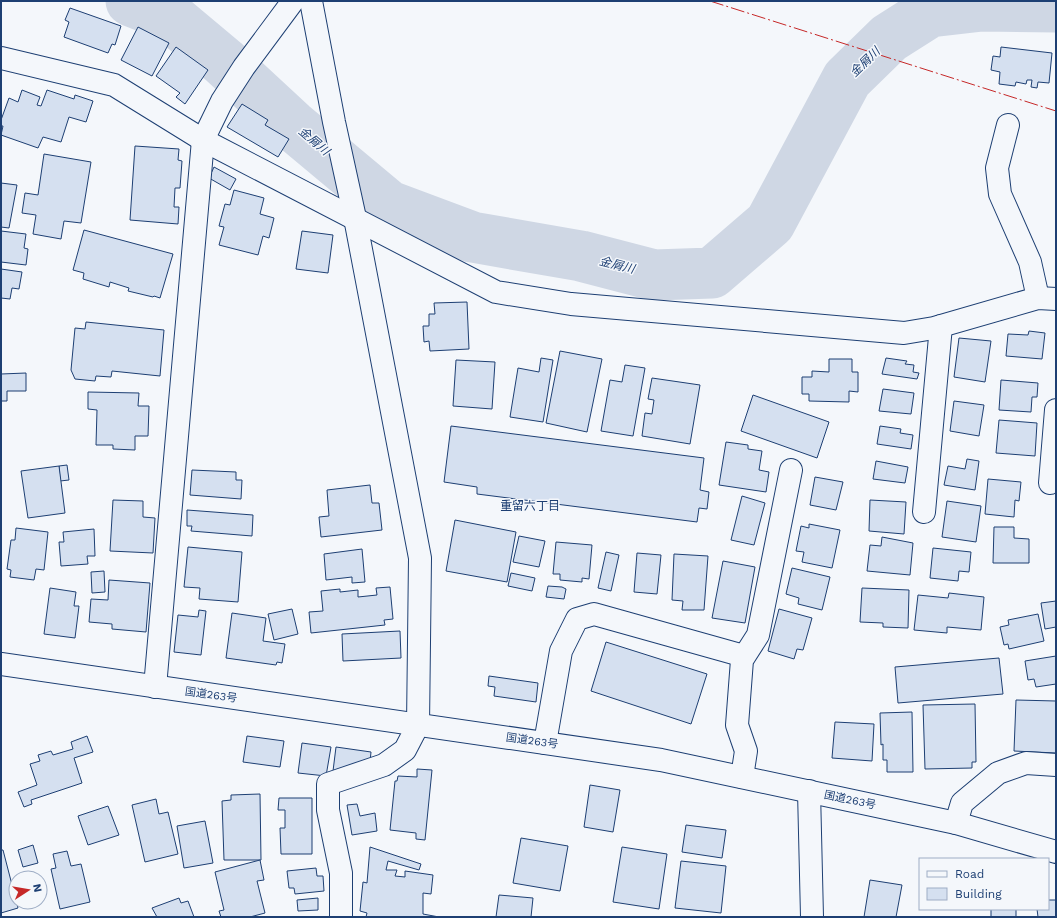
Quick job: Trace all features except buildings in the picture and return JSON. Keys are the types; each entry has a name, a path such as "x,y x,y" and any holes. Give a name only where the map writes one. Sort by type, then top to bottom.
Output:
{"main road":[{"path":"155,687 203,140 222,101 244,67 293,1"},
{"path":"311,1 338,145 355,218 420,558 418,725 405,750 384,765 328,784 328,810 340,873 341,917"},
{"path":"1,58 114,85 203,140 496,292 572,304 904,333 941,326 1047,298 1000,194 996,168 1008,125"},
{"path":"924,512 941,326"},
{"path":"1050,483 1056,410"},
{"path":"742,777 746,750 737,725 742,660 758,635 791,470"},
{"path":"545,743 561,651 577,619 594,614 744,656"},
{"name":"国道263号","path":"1,664 661,760 956,824 1056,852"},
{"path":"956,824 962,803 998,773 1026,763 1056,765"},
{"path":"809,791 812,917"}],"waterway":[{"name":"金屑川","path":"131,1 169,16 224,62 292,125 389,206 472,237 581,256 654,275 712,273 770,223 847,79 889,38 930,12 982,6 1056,7"}],"power":[{"path":"710,1 1056,111"}],"district":[{"name":"重留六丁目","path":"530,506"}]}
